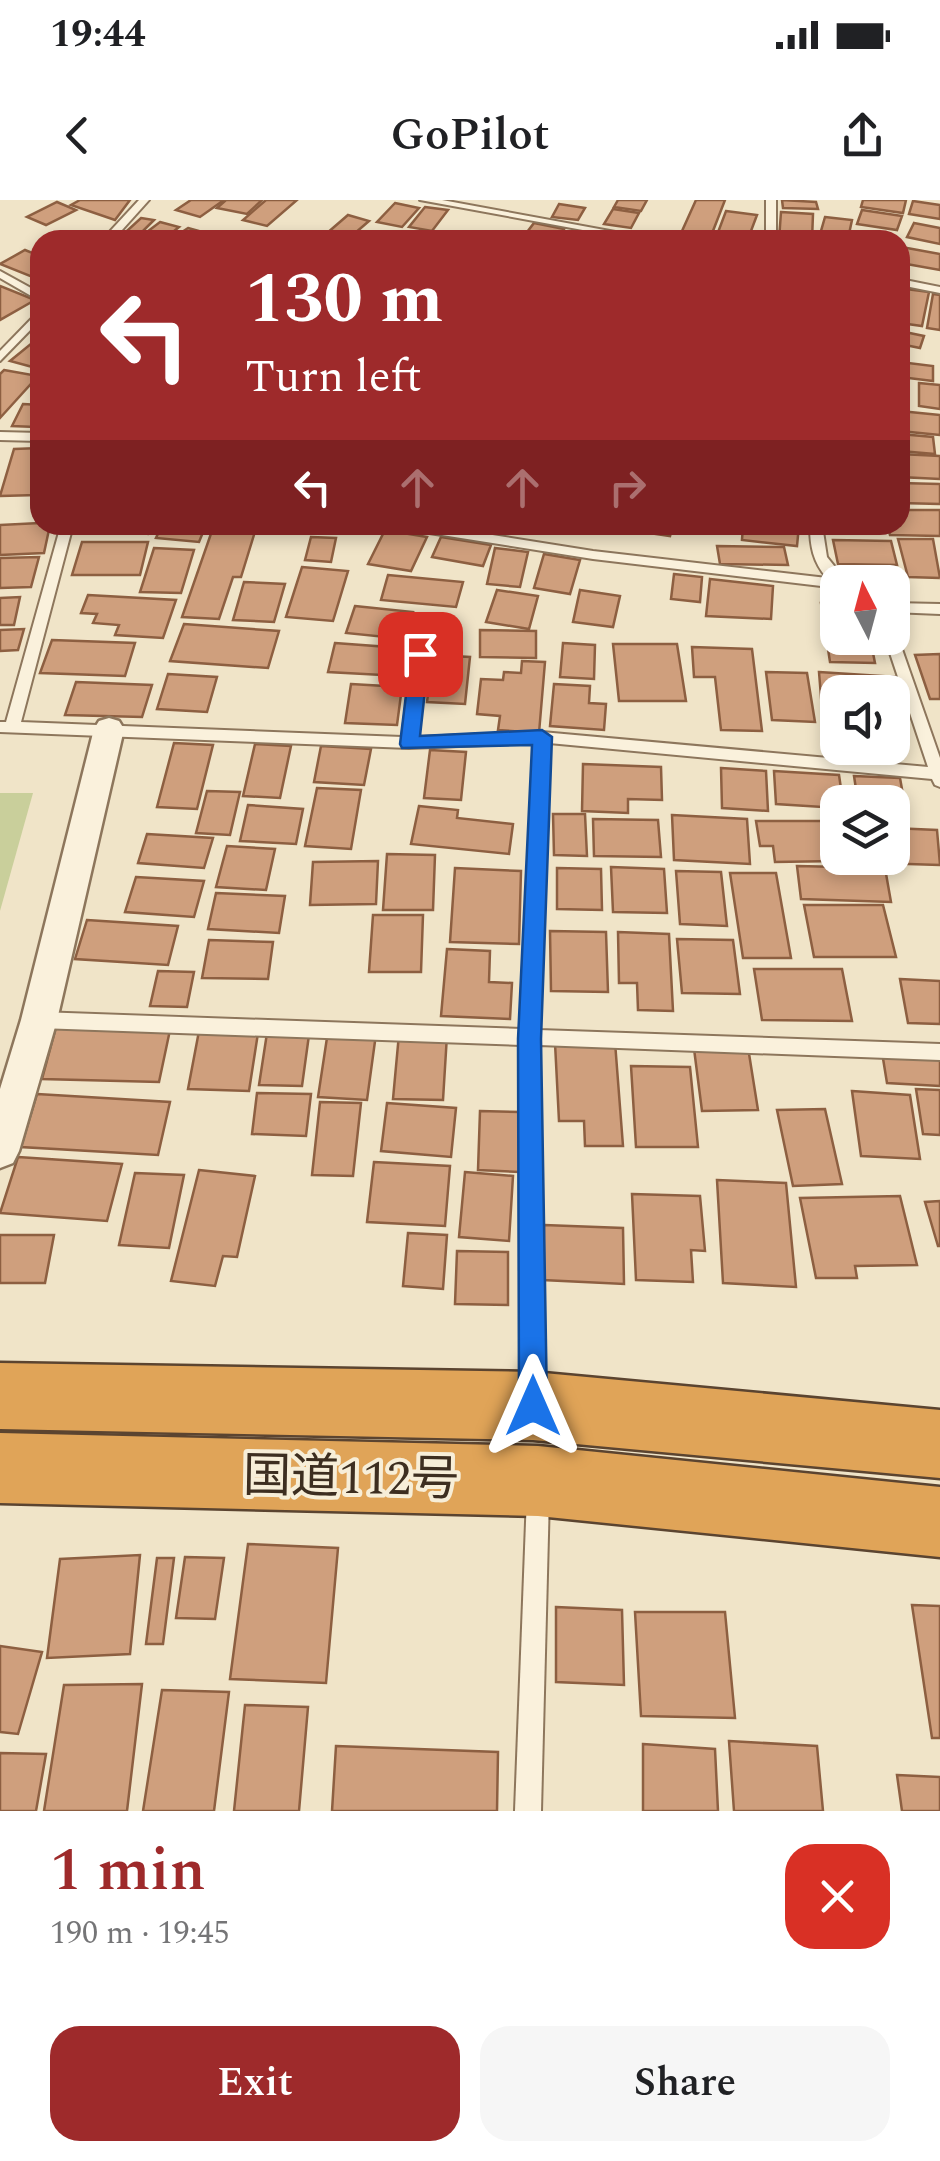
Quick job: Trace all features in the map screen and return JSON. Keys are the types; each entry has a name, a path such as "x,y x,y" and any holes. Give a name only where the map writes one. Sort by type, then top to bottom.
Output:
{"highway":[{"name":"国道112号","path":"0,1396 533,1406 940,1444"},
{"name":"国道112号","path":"0,1468 538,1480 940,1522"}],"street":[{"path":"0,1151 39,1020 109,729"}],"lane":[{"path":"117,230 144,200"},
{"path":"425,200 597,230"},
{"path":"771,230 772,200"},
{"path":"0,274 30,292"},
{"path":"910,284 940,290"},
{"path":"0,358 30,324"},
{"path":"0,436 30,438"},
{"path":"64,535 6,727 409,744 542,737 939,777 898,655"},
{"path":"467,535 592,555 820,581"},
{"path":"817,535 822,565"},
{"path":"910,608 940,609"},
{"path":"409,744 420,654"},
{"path":"533,1406 530,1039 542,737"},
{"path":"39,1020 940,1052"},
{"path":"528,1811 538,1480"}],"green space":[{"path":"0,793 33,793 0,911"}],"building":[{"path":"80,200 130,200 115,220 71,205"},
{"path":"191,200 224,200 200,217 176,210"},
{"path":"226,200 262,200 247,214 217,208"},
{"path":"266,200 297,200 267,226 243,220"},
{"path":"618,200 647,200 641,211 614,207"},
{"path":"696,200 725,200 713,230 682,230"},
{"path":"782,200 816,202 818,209 783,208"},
{"path":"863,200 906,200 903,213 861,207"},
{"path":"913,201 940,205 940,219 909,214"},
{"path":"57,202 76,210 46,225 27,217"},
{"path":"395,203 419,208 402,227 377,222"},
{"path":"559,204 585,208 578,220 552,217"},
{"path":"425,207 448,210 433,230 409,227"},
{"path":"613,209 639,213 631,228 604,224"},
{"path":"862,210 902,216 897,230 857,224"},
{"path":"726,211 757,215 751,230 719,230"},
{"path":"781,212 813,214 812,230 780,230"},
{"path":"348,215 369,221 359,230 331,230"},
{"path":"825,217 852,220 850,230 821,230"},
{"path":"141,218 154,220 144,230 128,230"},
{"path":"160,222 179,227 175,230 150,230"},
{"path":"534,223 564,229 563,230 529,230"},
{"path":"914,223 940,228 940,244 910,238"},
{"path":"910,249 940,254 940,270 910,265"},
{"path":"25,250 30,252 30,276 0,264"},
{"path":"0,286 30,298 30,303 0,320"},
{"path":"910,290 929,292 922,326 910,324"},
{"path":"933,294 940,295 940,330 927,328"},
{"path":"910,333 924,336 920,348 910,346"},
{"path":"30,345 30,366 10,361"},
{"path":"910,363 933,366 933,381 910,378"},
{"path":"4,370 30,375 30,385 0,418 0,374"},
{"path":"919,383 940,385 940,409 919,406"},
{"path":"23,404 30,404 30,427 12,426"},
{"path":"910,412 940,415 940,435 910,432"},
{"path":"910,435 933,437 935,454 910,452"},
{"path":"30,448 30,495 0,496 14,449"},
{"path":"910,454 940,456 940,479 910,478"},
{"path":"910,483 940,484 940,504 910,503"},
{"path":"910,510 940,510 940,536 890,535 910,535"},
{"path":"30,524 30,535 48,535 44,553 0,555 0,525"},
{"path":"157,535 202,535 199,542 156,538"},
{"path":"211,535 254,535 241,577 233,577 219,619 182,617"},
{"path":"382,535 427,537 411,571 368,564"},
{"path":"742,535 798,535 797,546 742,540"},
{"path":"311,537 336,538 331,562 305,560"},
{"path":"441,537 491,545 483,566 432,557"},
{"path":"898,539 933,539 940,578 910,577 910,565 905,565"},
{"path":"833,540 891,541 897,565 838,564"},
{"path":"82,542 148,542 140,575 72,575"},
{"path":"717,546 784,547 788,565 720,564"},
{"path":"154,548 194,550 181,593 140,592"},
{"path":"495,548 528,552 520,587 487,584"},
{"path":"544,554 580,560 570,594 534,588"},
{"path":"39,557 31,587 0,588 0,558"},
{"path":"302,567 348,571 333,621 286,617"},
{"path":"674,574 702,577 700,602 671,599"},
{"path":"388,575 463,582 456,607 381,600"},
{"path":"710,579 773,586 771,619 706,616"},
{"path":"244,582 285,584 274,622 233,620"},
{"path":"497,590 538,596 529,629 486,622"},
{"path":"580,590 620,596 613,627 573,622"},
{"path":"88,595 176,600 163,638 115,635 119,625 93,623 97,614 81,613"},
{"path":"20,597 14,625 0,625 0,598"},
{"path":"355,606 413,612 405,639 346,633"},
{"path":"184,624 279,631 268,668 170,661"},
{"path":"24,629 18,650 0,651 0,630"},
{"path":"480,630 536,631 536,658 480,657"},
{"path":"52,640 135,643 125,676 40,673"},
{"path":"335,643 388,647 382,675 328,672"},
{"path":"563,643 595,645 594,679 560,677"},
{"path":"613,644 677,644 686,701 619,701"},
{"path":"692,647 752,649 762,731 721,730 715,677 694,677"},
{"path":"940,654 940,699 930,699 915,655"},
{"path":"433,655 470,657 465,704 427,702"},
{"path":"829,655 873,655 875,663 830,662"},
{"path":"522,661 545,662 539,733 498,730 500,716 477,714 481,679 503,680 504,672 521,673"},
{"path":"766,672 807,673 815,722 772,720"},
{"path":"819,672 865,675 820,675 820,684"},
{"path":"168,674 217,677 207,712 157,709"},
{"path":"76,682 152,685 142,717 65,715"},
{"path":"351,684 402,687 397,725 345,723"},
{"path":"554,684 590,686 589,703 606,704 604,730 550,726"},
{"path":"174,743 213,745 197,809 157,807"},
{"path":"255,744 291,746 280,798 243,796"},
{"path":"321,746 371,749 364,785 314,782"},
{"path":"430,750 466,752 461,800 424,798"},
{"path":"583,764 661,767 662,800 628,799 628,813 582,811"},
{"path":"721,768 766,771 768,811 722,808"},
{"path":"774,771 839,775 840,785 820,785 820,807 776,804"},
{"path":"854,776 900,778 901,785 855,785"},
{"path":"317,788 361,790 351,849 305,846"},
{"path":"207,791 240,792 230,835 196,833"},
{"path":"248,805 303,809 296,844 240,841"},
{"path":"419,806 458,810 457,818 513,824 509,854 411,844"},
{"path":"553,814 585,814 587,856 554,855"},
{"path":"672,815 747,819 750,864 674,860"},
{"path":"593,819 658,820 661,857 594,856"},
{"path":"756,821 820,821 820,861 775,862 773,846 760,846"},
{"path":"910,829 937,830 940,865 910,864"},
{"path":"147,834 213,838 204,868 138,863"},
{"path":"227,846 275,849 266,890 216,887"},
{"path":"387,854 435,855 433,910 383,910"},
{"path":"378,861 376,904 310,905 313,862"},
{"path":"797,866 820,867 820,875 886,875 891,902 801,899"},
{"path":"611,867 664,869 667,913 613,912"},
{"path":"455,868 521,871 519,944 450,942"},
{"path":"557,868 601,869 602,910 557,909"},
{"path":"676,871 721,872 727,926 680,924"},
{"path":"730,873 776,873 791,958 743,958"},
{"path":"136,877 204,881 194,917 125,912"},
{"path":"216,893 285,896 279,933 208,929"},
{"path":"804,905 883,905 896,957 814,957"},
{"path":"373,915 423,915 421,972 369,972"},
{"path":"87,920 178,926 168,965 75,959"},
{"path":"550,931 606,932 608,992 551,991"},
{"path":"618,932 669,934 673,1011 638,1010 637,983 619,983"},
{"path":"677,939 733,940 740,994 682,993"},
{"path":"209,940 273,942 268,979 202,978"},
{"path":"447,949 490,951 489,982 512,983 510,1019 441,1016"},
{"path":"754,969 842,969 852,1021 762,1020"},
{"path":"158,971 194,972 187,1007 150,1006"},
{"path":"900,979 940,981 940,1024 908,1023"},
{"path":"56,1027 170,1030 159,1082 42,1079"},
{"path":"199,1031 258,1033 249,1091 188,1089"},
{"path":"328,1031 376,1034 367,1100 318,1097"},
{"path":"267,1033 309,1035 302,1086 259,1085"},
{"path":"399,1034 447,1035 443,1100 393,1099"},
{"path":"693,1041 747,1041 758,1110 702,1111"},
{"path":"615,1042 623,1146 585,1146 584,1121 559,1121 555,1043"},
{"path":"881,1046 940,1049 940,1086 887,1083"},
{"path":"631,1066 690,1067 698,1147 636,1147"},
{"path":"916,1089 940,1090 940,1135 923,1134"},
{"path":"852,1091 910,1095 920,1159 861,1156"},
{"path":"257,1093 311,1094 306,1136 252,1134"},
{"path":"37,1094 170,1102 158,1155 21,1147"},
{"path":"320,1102 361,1103 353,1176 312,1175"},
{"path":"387,1103 456,1108 451,1157 381,1151"},
{"path":"825,1109 842,1184 793,1186 777,1110"},
{"path":"480,1111 521,1112 520,1172 478,1170"},
{"path":"18,1157 122,1164 107,1221 0,1213"},
{"path":"374,1162 450,1166 445,1226 367,1222"},
{"path":"199,1170 255,1176 237,1257 223,1256 215,1286 171,1281"},
{"path":"465,1172 513,1176 509,1241 459,1237"},
{"path":"135,1173 184,1175 169,1248 119,1245"},
{"path":"717,1180 786,1183 796,1287 723,1283"},
{"path":"632,1194 700,1196 705,1251 691,1250 693,1282 636,1280"},
{"path":"900,1196 917,1265 855,1266 857,1278 816,1278 800,1198"},
{"path":"940,1201 940,1246 938,1246 925,1202"},
{"path":"544,1225 623,1228 624,1284 543,1280"},
{"path":"408,1233 447,1235 443,1289 403,1286"},
{"path":"0,1235 54,1235 45,1283 0,1283"},
{"path":"457,1251 508,1252 508,1305 455,1304"},
{"path":"248,1544 338,1548 326,1683 230,1679"},
{"path":"140,1555 130,1654 47,1658 60,1559"},
{"path":"185,1557 224,1558 215,1619 176,1618"},
{"path":"157,1558 174,1558 163,1644 146,1644"},
{"path":"912,1605 940,1606 940,1738 932,1738"},
{"path":"556,1607 622,1610 624,1685 556,1682"},
{"path":"635,1612 725,1612 735,1718 641,1716"},
{"path":"0,1646 42,1652 18,1734 0,1732"},
{"path":"142,1684 127,1811 44,1811 64,1685"},
{"path":"162,1690 229,1692 214,1811 143,1811"},
{"path":"245,1705 308,1707 299,1811 234,1811"},
{"path":"729,1741 817,1746 823,1811 734,1811"},
{"path":"643,1744 715,1749 718,1811 643,1811"},
{"path":"336,1746 498,1752 497,1811 332,1811"},
{"path":"0,1753 46,1754 36,1811 0,1811"},
{"path":"897,1775 940,1777 940,1811 902,1811"}],"route":[{"path":"420,654 409,744 542,737 530,1039 533,1406"}]}
